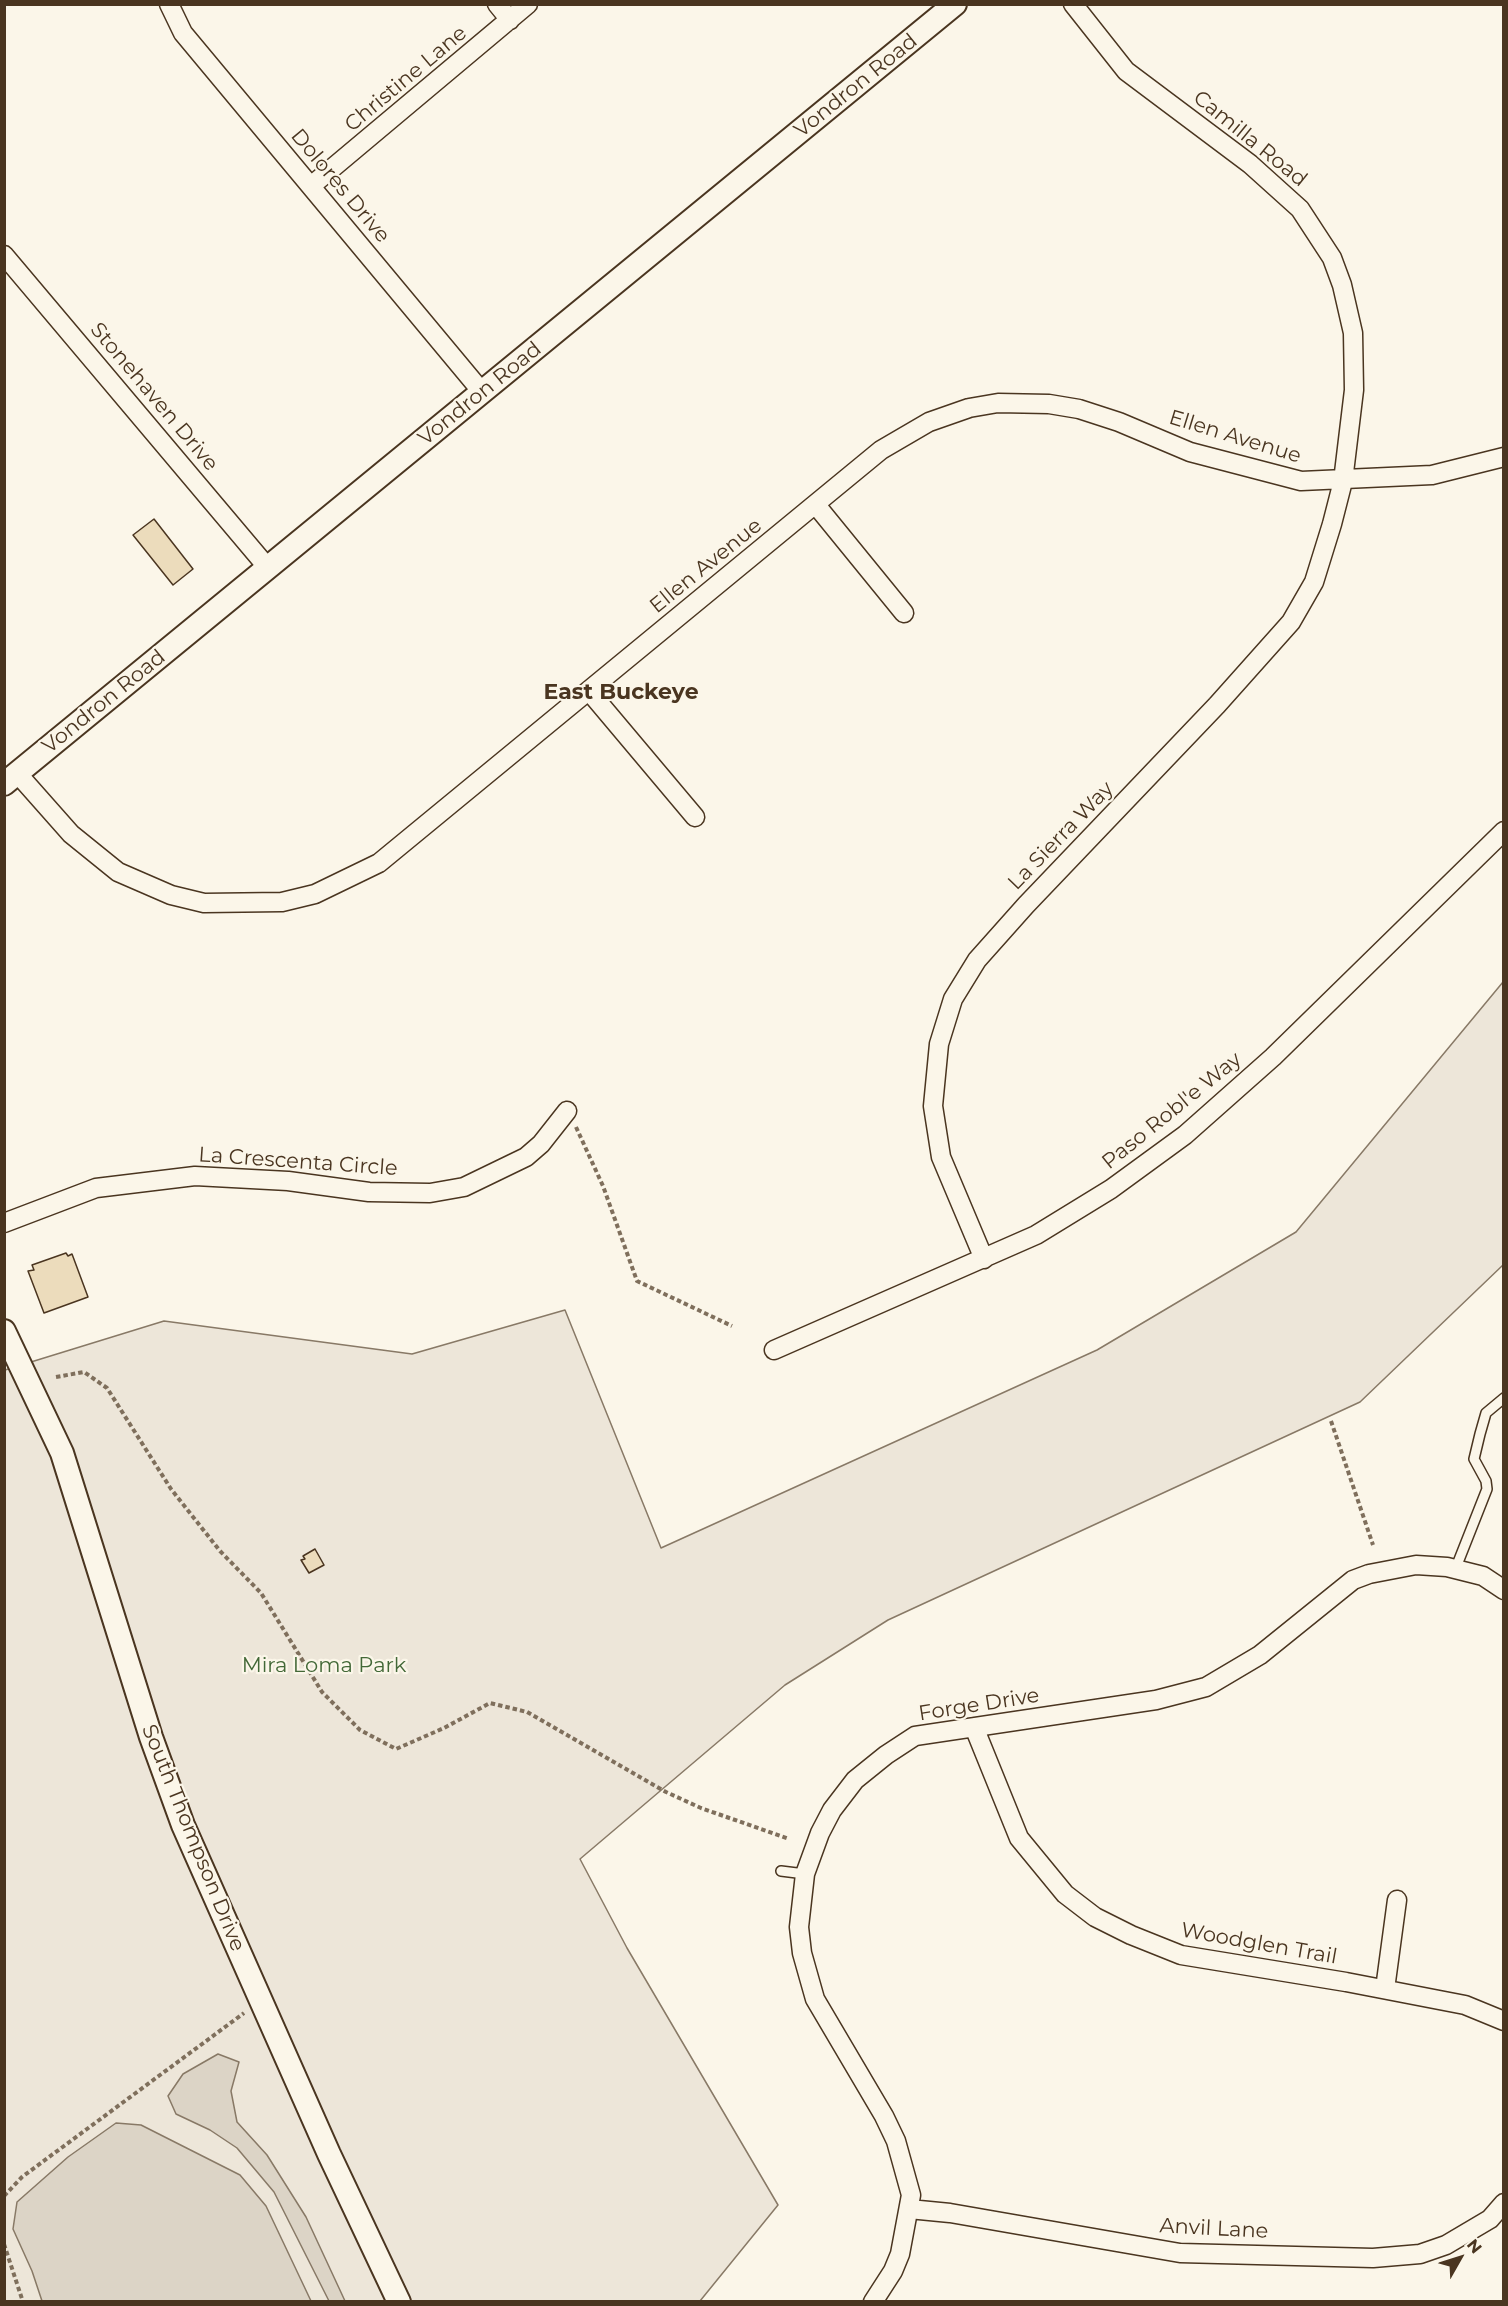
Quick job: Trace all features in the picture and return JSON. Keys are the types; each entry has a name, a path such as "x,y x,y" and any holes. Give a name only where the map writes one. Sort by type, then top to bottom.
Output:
{"street":[{"name":"Dolores Drive","path":"169,4 183,33 482,392"},
{"path":"498,4 510,20"},
{"name":"Christine Lane","path":"311,186 528,4"},
{"name":"Vondron Road","path":"11,779 955,4"},
{"name":"Camilla Road","path":"1073,4 1126,71 1250,164 1284,193 1300,209 1332,258 1342,285 1353,333 1354,390 1343,481"},
{"name":"Stonehaven Drive","path":"4,255 268,568"},
{"name":"Ellen Avenue","path":"11,779 99,859 118,872 171,895 204,903 282,902 315,894 379,863 816,506 881,450 913,430 969,408 998,403 1028,402 1079,409 1220,461 1301,481 1343,481 1432,474 1503,457"},
{"name":"La Sierra Way","path":"984,1259 941,1157 933,1106 939,1044 953,999 977,960 1026,905 1209,714 1291,622 1314,582 1343,481"},
{"path":"816,506 904,613"},
{"path":"589,691 695,817"},
{"name":"Paso Robl'e Way","path":"774,1350 1036,1235 1111,1189 1185,1135 1273,1057 1503,831"},
{"name":"La Crescenta Circle","path":"4,1223 96,1188 195,1176 288,1181 369,1192 430,1193 464,1187 526,1157 542,1144 567,1111"},
{"name":"South Thompson Drive","path":"4,1331 62,1453 155,1748 183,1825 260,2002 399,2301"},
{"name":"Forge Drive","path":"873,2301 893,2271 900,2254 911,2195 896,2141 815,1999 802,1953 799,1927 805,1874 832,1810 855,1780 885,1755 915,1736 948,1733 974,1727 1156,1700 1206,1687 1260,1655 1353,1580 1390,1569 1416,1565 1447,1566 1483,1576 1503,1590"},
{"name":"Woodglen Trail","path":"974,1727 1019,1838 1065,1894 1095,1917 1131,1935 1181,1955 1465,2005 1503,2021"},
{"path":"1384,1989 1397,1900"},
{"name":"Anvil Lane","path":"909,2209 950,2213 1180,2253 1373,2258 1420,2254 1446,2245 1490,2219 1503,2203"}],"lane":[{"path":"1455,1570 1487,1489 1486,1481 1474,1459 1480,1434 1486,1413 1503,1398"},
{"path":"781,1871 805,1874"}],"path":[{"path":"567,1111 585,1143 603,1186 637,1281 732,1326"},
{"path":"56,1377 84,1372 107,1388 171,1489 220,1551 261,1593 322,1692 360,1730 396,1749 444,1728 490,1703 527,1712 666,1792 701,1808 789,1839"},
{"path":"1331,1421 1373,1545"},
{"path":"4,2196 22,2177 260,2002"},
{"path":"4,2244 23,2301"}],"green space":[{"name":"Mira Loma Park","path":"1503,982 1503,1265 1360,1402 888,1620 785,1685 580,1859 627,1948 778,2205 700,2301 5,2302 5,1370 164,1321 412,1354 565,1310 661,1548 1097,1350 1296,1232"}],"shaded area":[{"path":"218,2054 239,2062 231,2091 237,2122 267,2155 306,2217 345,2301 329,2301 274,2192 237,2148 210,2130 176,2114 168,2096 183,2074"},
{"path":"116,2123 141,2125 240,2175 266,2206 311,2301 42,2301 32,2271 13,2229 17,2202 68,2157"}],"building":[{"path":"154,519 193,569 173,585 133,535"},
{"path":"66,1253 68,1256 72,1254 88,1297 44,1313 28,1271 34,1270 32,1265"},
{"path":"315,1549 324,1565 309,1573 301,1560 305,1559 303,1556"}],"district":[{"name":"East Buckeye","path":"621,693"}]}
